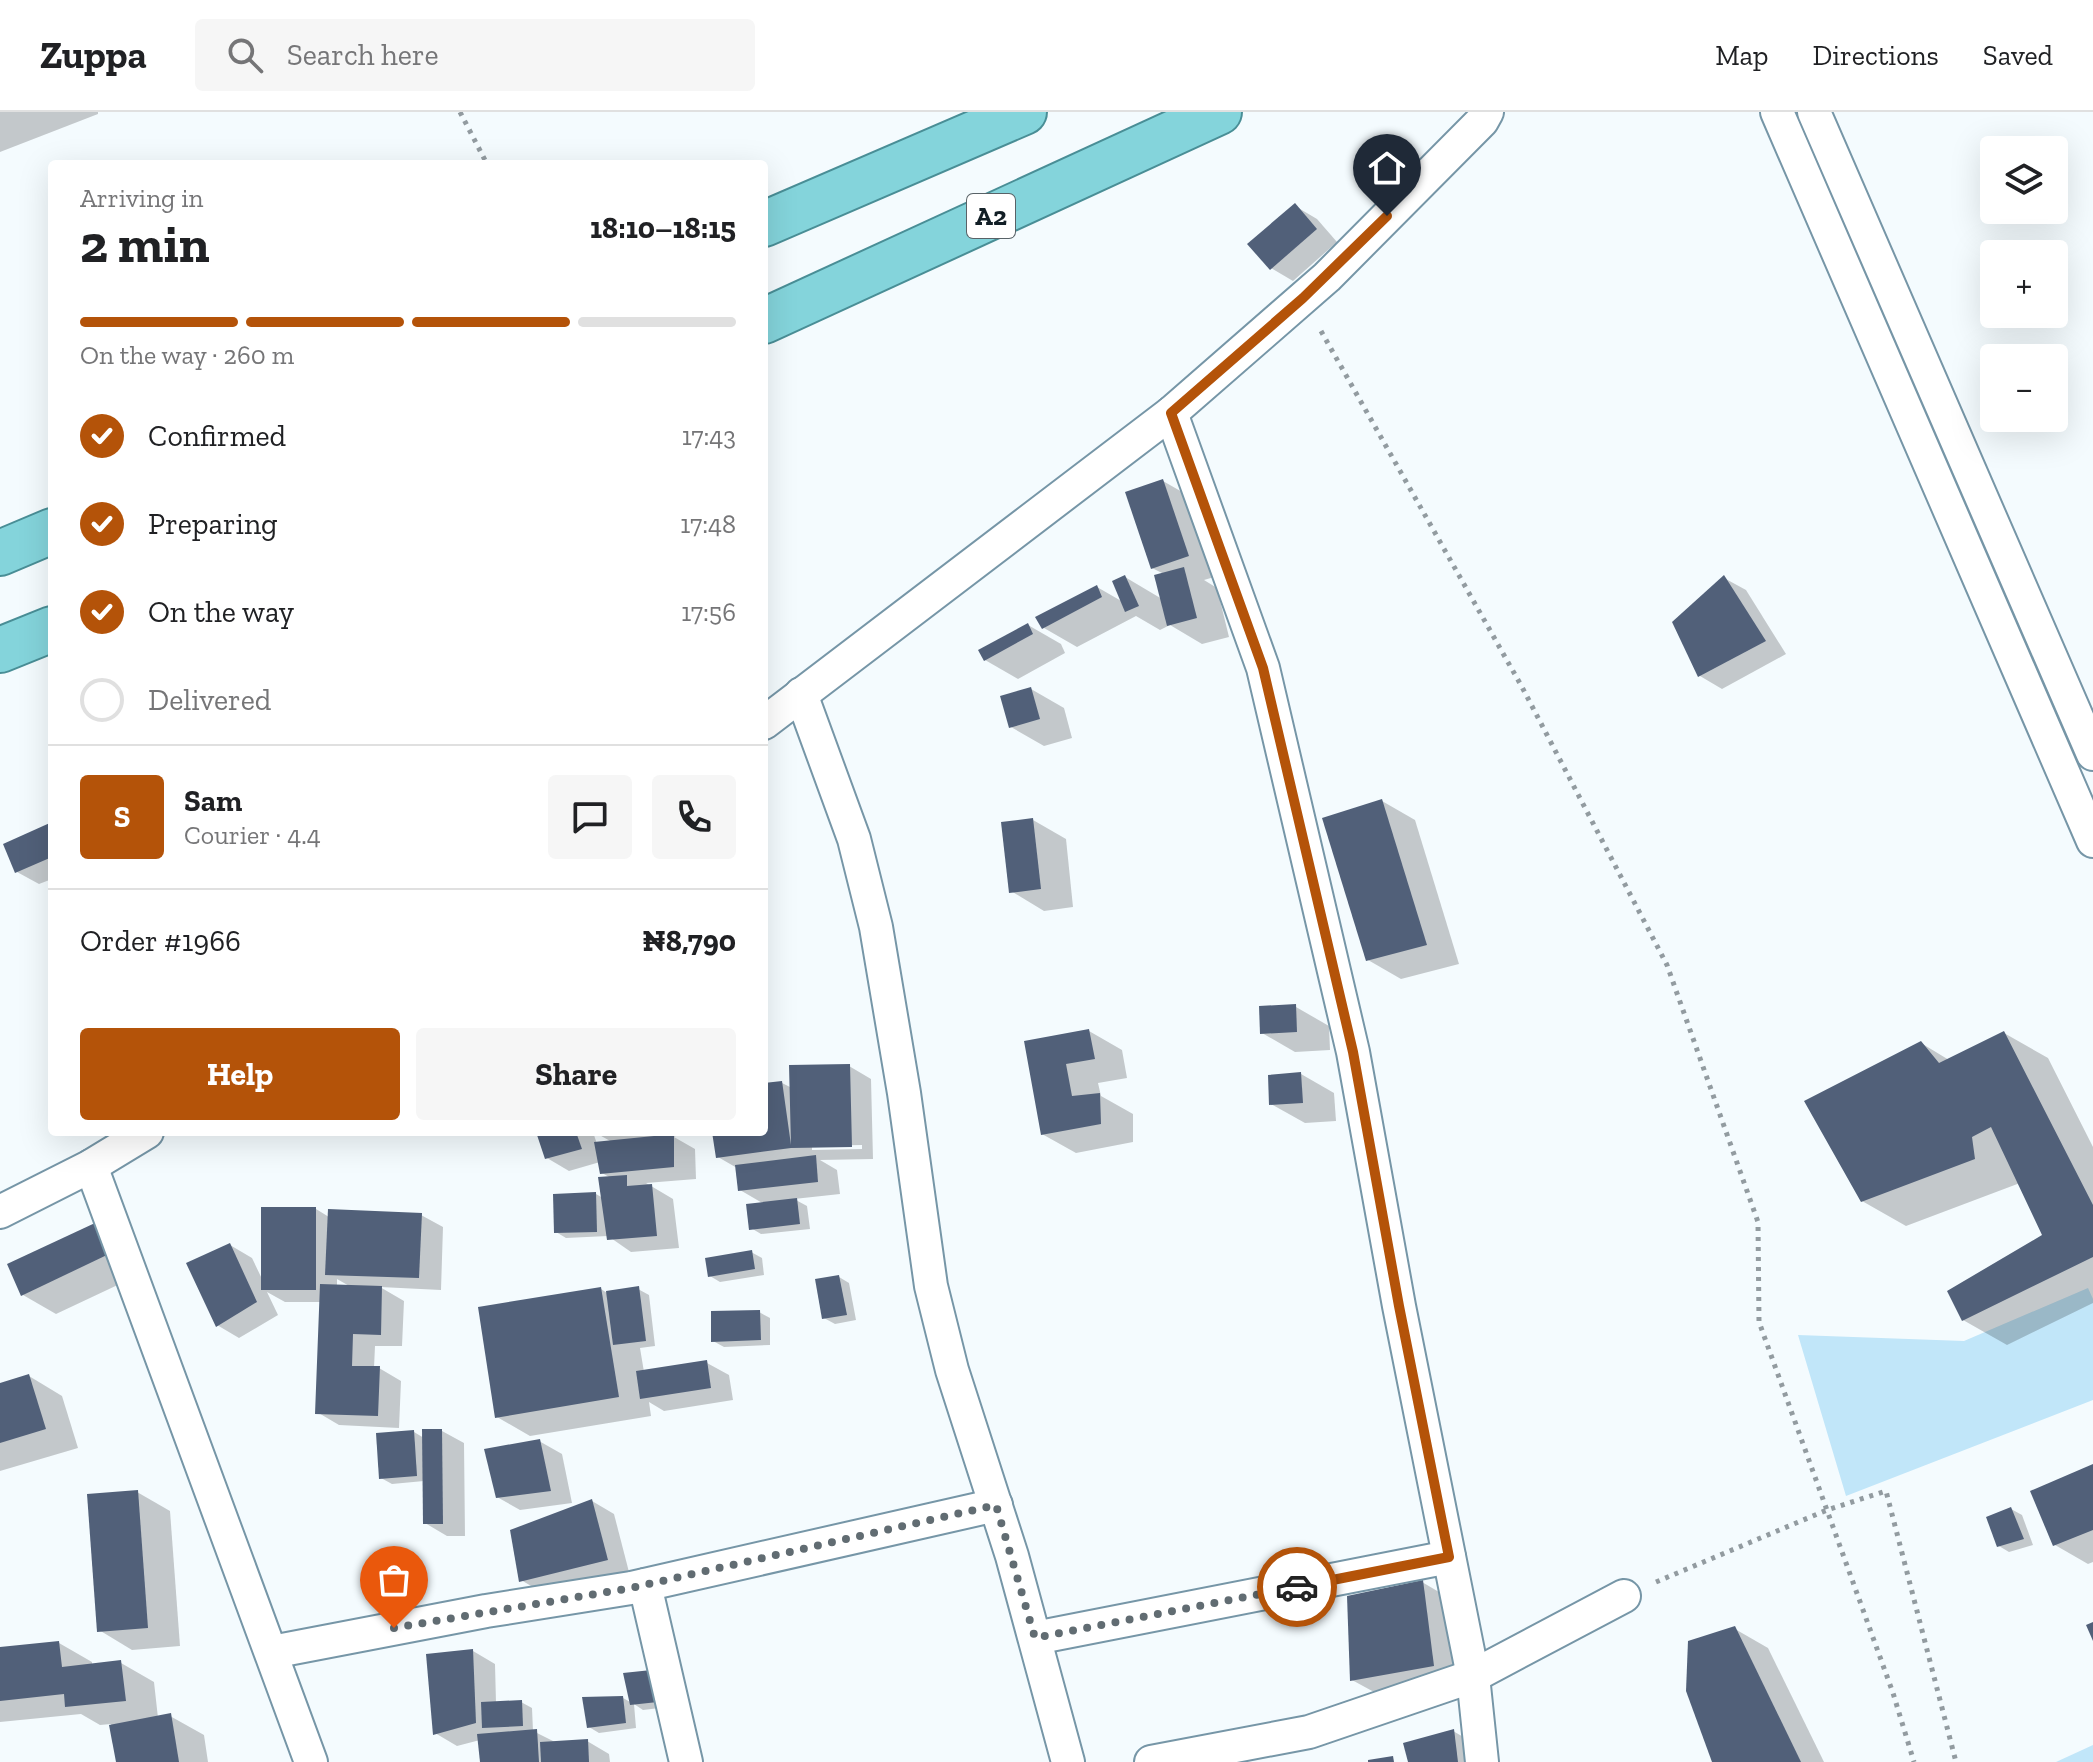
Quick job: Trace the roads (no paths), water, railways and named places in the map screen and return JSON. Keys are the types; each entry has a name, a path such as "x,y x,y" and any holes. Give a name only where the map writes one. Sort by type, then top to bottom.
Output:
{"highway":[{"path":"768,222 1024,112"},
{"name":"A2","path":"768,319 1219,112"},
{"path":"0,553 48,533"},
{"path":"0,650 48,631"}],"street":[{"path":"768,720 1171,413 1303,298 1482,121 1487,112"},
{"path":"1777,112 2093,841"},
{"path":"1814,112 2093,754"},
{"path":"1171,413 1263,668 1353,1052 1399,1306 1473,1676 1482,1762"},
{"path":"801,694 854,839 872,912 904,1093 931,1286 952,1370 996,1505 1068,1762"},
{"path":"0,1212 91,1166 140,1136"},
{"path":"91,1166 311,1762"},
{"path":"272,1652 486,1611 645,1585 996,1505"},
{"path":"1035,1638 1449,1557"},
{"path":"645,1585 686,1762"},
{"path":"1151,1762 1309,1732 1473,1676 1624,1596"}]}
